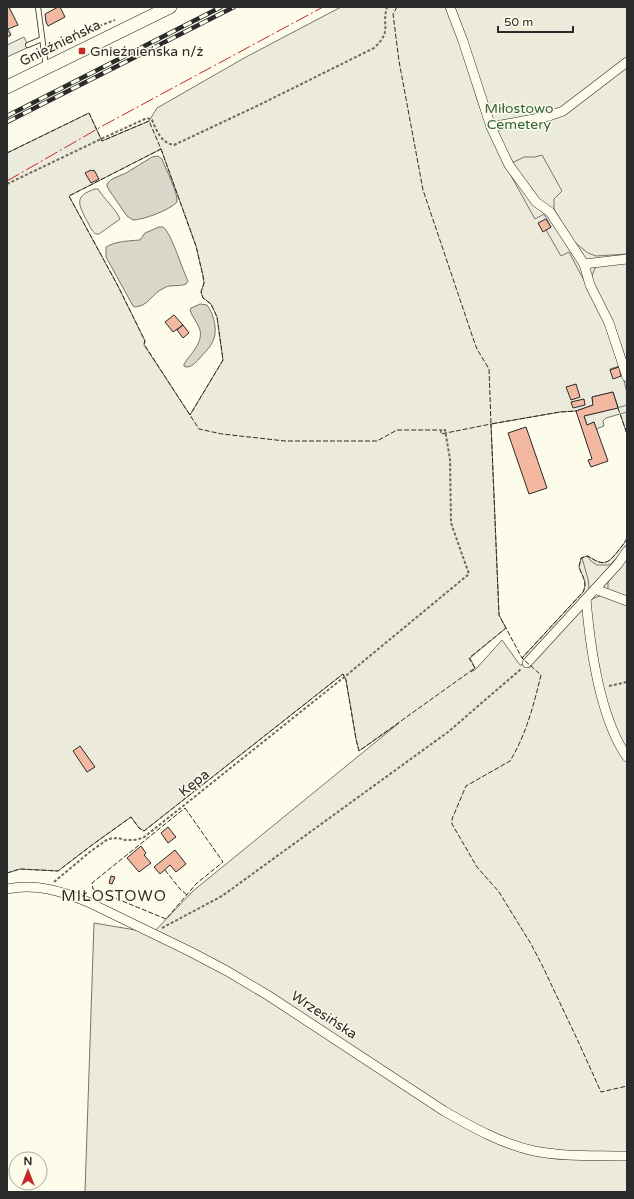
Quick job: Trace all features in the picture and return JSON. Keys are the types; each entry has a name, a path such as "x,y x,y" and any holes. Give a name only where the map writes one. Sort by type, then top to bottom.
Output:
{"street":[{"name":"Gnieźnieńska","path":"7,87 170,7"},
{"path":"450,7 463,41 491,127 509,165 536,202 550,212 584,264 590,285 609,323 627,377"},
{"path":"491,127 549,116 564,111 626,63"},
{"path":"584,264 627,259"},
{"path":"527,663 618,564 627,551"},
{"path":"595,589 627,600"},
{"path":"586,599 600,688 611,726 622,750 627,757"},
{"name":"Wrzesińska","path":"7,890 26,887 46,888 58,891 82,900 197,955 269,996 472,1127 534,1151 555,1154 627,1156"}],"lane":[{"path":"38,7 46,68"},
{"path":"28,45 42,39"}],"path":[{"path":"7,184 147,118 152,120 161,139 168,144 174,145 374,48 386,34 387,7"},
{"path":"43,51 91,29 121,18"},
{"name":"Kępa","path":"46,888 108,839 118,838 134,840 143,838 348,674 469,574 451,524 450,459 445,430 441,430"},
{"path":"153,933 229,891 448,732 527,663"},
{"path":"600,688 627,682"}],"green space":[{"name":"Miłostowo Cemetery","path":"341,7 627,7 627,434 613,392 592,397 593,405 576,411 560,412 491,424 499,615 506,628 470,658 475,668 471,672 476,669 502,640 520,665 529,664 522,658 583,592 585,582 579,567 581,558 588,556 601,563 608,561 614,556 627,538 627,1192 85,1192 94,923 153,933 193,891 399,723 359,751 346,680 343,674 144,831 139,828 131,817 58,871 20,869 7,873 7,153 89,113 102,141 149,121 157,108 246,57","holes":["161,149 196,246 204,283 201,292 203,298 211,304 217,317 223,360 190,415 144,345 145,341 118,286 69,196"]},
{"path":"98,189 120,219 99,234 94,233 92,230 80,205 81,198 88,192"}],"shaded area":[{"path":"24,37 29,47 7,57 7,45"},
{"path":"465,59 492,121 504,124 496,131 512,162 524,157 535,157 542,155 562,191 554,199 554,209 573,241 588,253 596,256 627,254 627,261 599,265 595,268 592,280 613,323 627,362 627,393 619,367 610,370 619,366 606,326 588,288 569,252 561,256 546,230 551,227 544,214 535,219 505,165 486,124"},
{"path":"158,156 162,159 176,193 177,202 169,208 156,214 133,220 127,216 109,190 107,184 112,179 126,173 152,157"},
{"path":"159,227 163,227 166,230 188,281 183,285 166,287 156,293 144,304 135,307 133,306 106,257 106,247 118,242 140,240 145,233"},
{"path":"200,304 207,305 212,313 215,328 214,337 210,346 199,359 192,366 186,367 184,364 200,340 199,327 190,310 191,308"},
{"path":"627,404 627,412 606,418 603,421 604,426 596,429 594,422 587,425 584,416"},
{"path":"627,544 627,559 608,582 608,589 610,592 592,599 588,591 588,579 582,558 587,556 597,565 608,565 611,564"}],"building":[{"path":"9,7 18,25 8,29 11,35 7,37 7,8"},
{"path":"60,7 65,17 48,26 45,14"},
{"path":"94,170 99,179 91,183 85,173"},
{"path":"546,219 551,227 543,232 538,223"},
{"path":"174,315 183,325 173,332 165,322"},
{"path":"183,325 189,333 183,338 177,330"},
{"path":"619,367 621,376 613,379 610,370"},
{"path":"576,384 580,397 571,400 566,387"},
{"path":"613,392 618,408 584,416 587,425 594,422 608,461 591,467 588,460 592,459 576,411 593,405 592,397"},
{"path":"584,399 585,405 573,408 571,402"},
{"path":"526,427 547,488 529,494 508,433"},
{"path":"80,746 95,767 87,772 73,751"},
{"path":"168,827 176,837 168,843 161,833"},
{"path":"141,846 146,853 144,855 151,863 139,872 127,858"},
{"path":"175,850 186,864 176,872 170,865 160,874 154,867"},
{"path":"111,876 115,877 112,884 109,883"}],"railway":[{"path":"7,116 221,7"},
{"path":"7,122 234,7"}],"fence":[{"path":"397,7 393,14 399,61 423,190 475,344 489,369 491,424 560,412 576,411"},
{"path":"7,153 89,113 102,141 149,121 161,149 69,196 118,286 145,341 144,344 199,429 222,434 285,441 377,441 397,430 441,430 441,434 491,424 499,615 522,658"},
{"path":"161,149 196,246 204,283 201,292 203,298 211,304 217,317 223,360 190,415"},
{"path":"618,408 627,434"},
{"path":"627,538 614,556 608,561 601,563 588,556 581,558 579,567 585,582 583,592 522,658 541,675 529,719 521,741 510,761 466,786 452,819 452,824 477,867 499,892 531,944 601,1092 627,1086"},
{"path":"7,873 20,869 58,871 131,817 139,828 144,831 343,674 346,680 359,751 475,668 469,658 506,628"},
{"path":"185,808 223,862 197,883 166,919 93,889 92,883 185,808"},
{"path":"165,870 180,889 187,895"}],"power":[{"path":"7,181 106,124 323,7"}],"place":[{"name":"Gnieźnieńska n/ż","path":"82,51"}],"district":[{"name":"MIŁOSTOWO","path":"114,896"}]}
